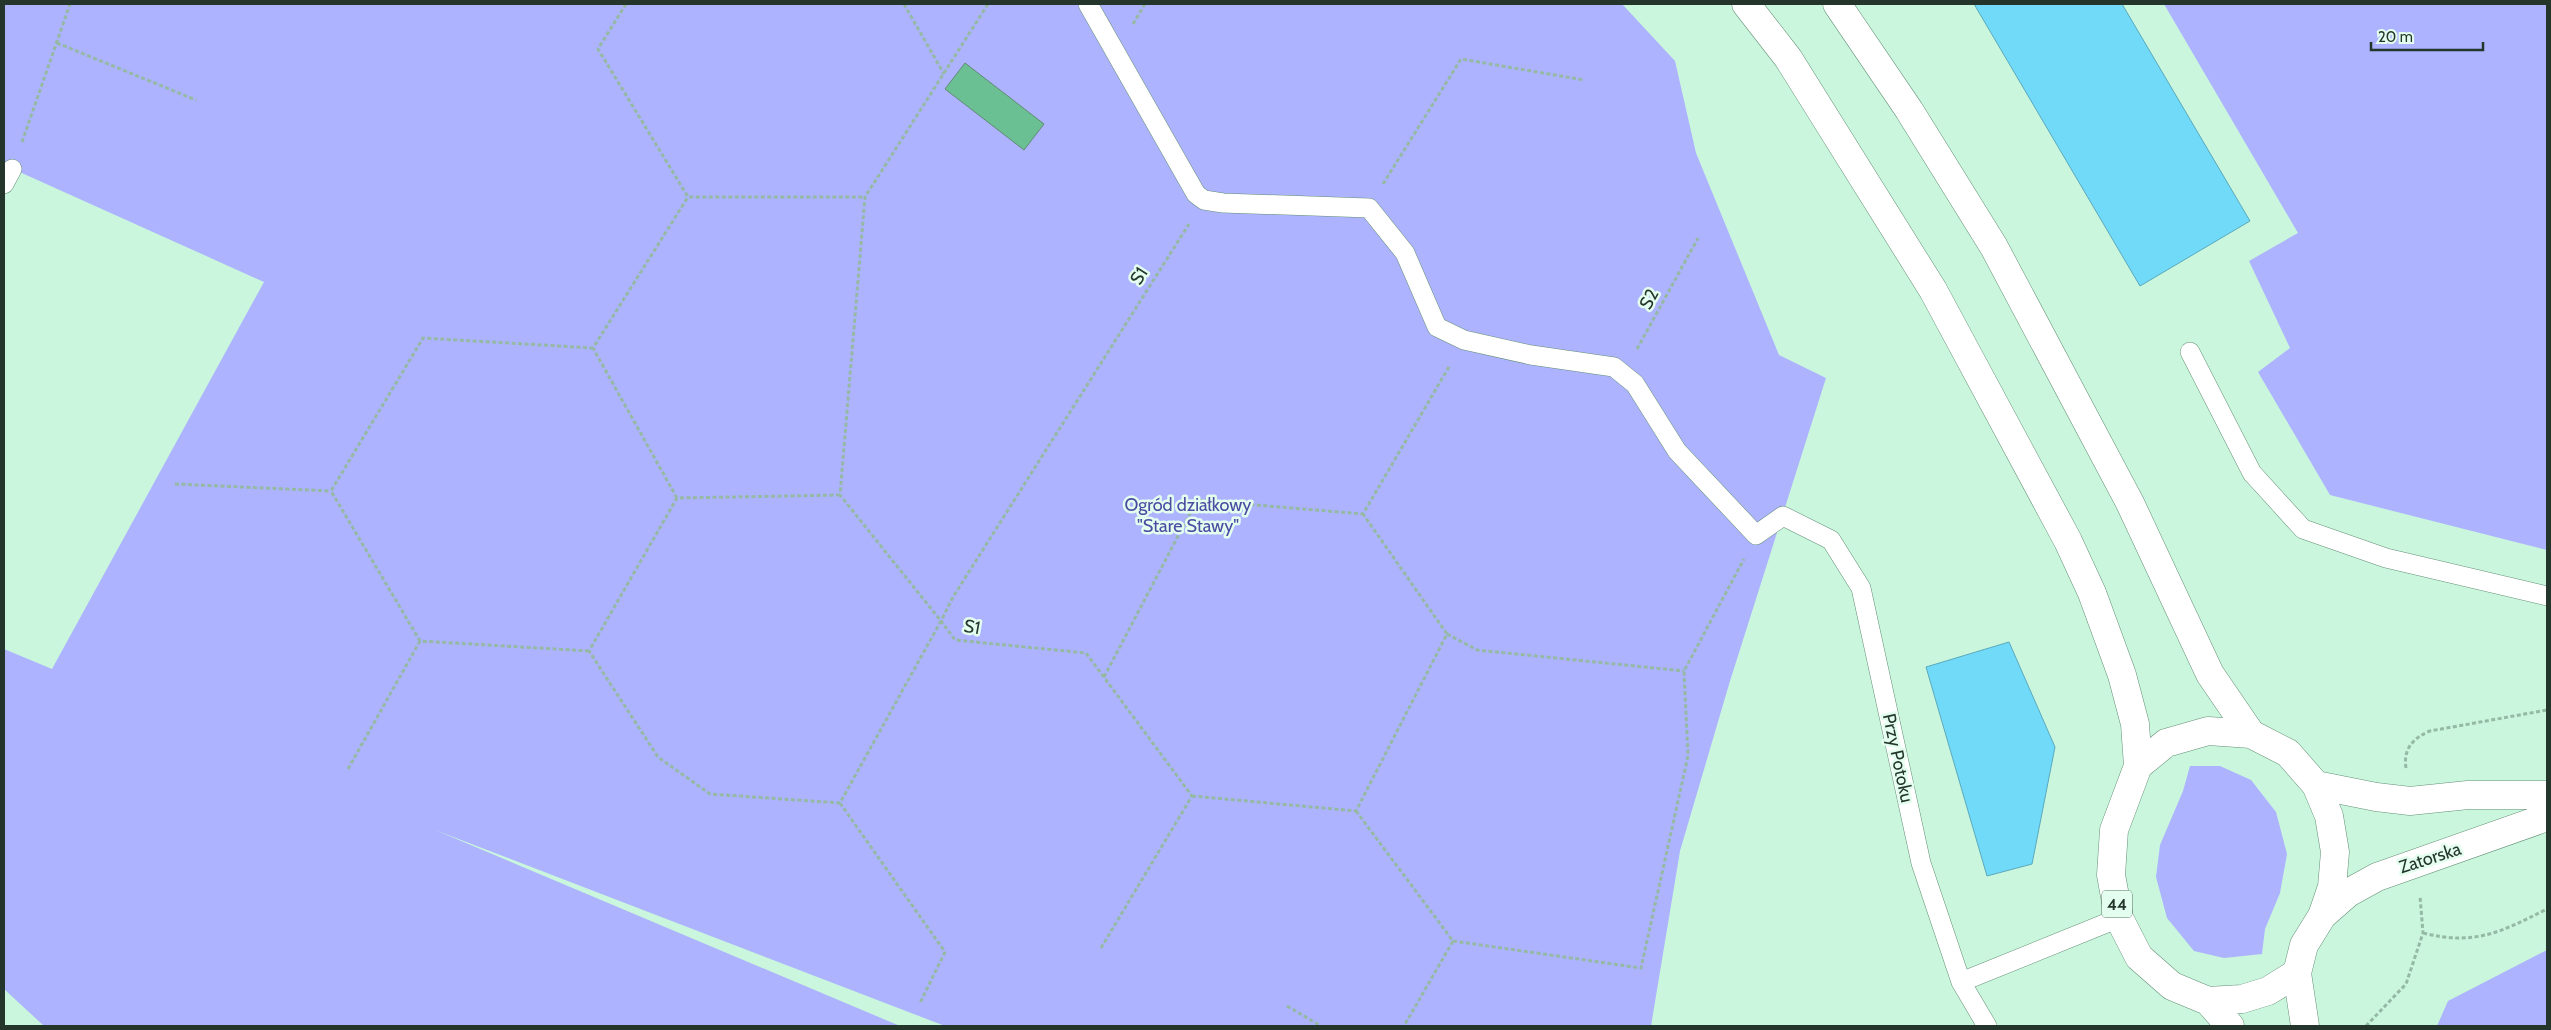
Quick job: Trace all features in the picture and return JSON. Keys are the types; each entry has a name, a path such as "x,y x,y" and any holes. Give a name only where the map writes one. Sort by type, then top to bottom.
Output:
{"main road":[{"name":"44","path":"1746,4 1788,58 1933,290 2068,541 2092,593 2122,675 2135,724 2138,766 2114,830 2111,875 2119,918 2138,957 2172,986 2208,1001 2242,999 2268,991 2296,973"},
{"path":"1837,4 1909,110 1994,247 2130,503 2210,674 2251,734"},
{"path":"2138,766 2166,743 2208,731 2251,734 2288,753 2316,784 2329,816 2335,852 2332,887 2322,916 2304,945 2296,973 2305,1026"},
{"path":"2316,784 2354,794 2410,801 2468,794 2547,795"},
{"name":"Zatorska","path":"2322,916 2348,893 2377,877 2547,816"},
{"name":"44","path":"2208,1001 2230,1026"}],"lane":[{"path":"1088,4 1196,194 1204,200 1223,204 1368,208 1405,253 1437,327 1464,340 1531,355 1614,367 1635,384 1677,451 1756,535"},
{"path":"2190,352 2252,473 2303,529 2386,558 2547,596"},
{"name":"Przy Potoku","path":"1756,535 1783,516 1831,540 1861,588 1921,863 1961,982 1987,1026"},
{"path":"1961,982 2119,918"}],"path":[{"path":"8,177 70,4"},
{"path":"626,4 598,49 688,197"},
{"path":"904,4 944,74"},
{"path":"840,803 941,621 840,495 865,197 988,4"},
{"path":"57,43 196,100"},
{"path":"1368,208 1461,59 1584,80"},
{"path":"688,197 865,197"},
{"path":"593,348 688,197"},
{"name":"S1","path":"1192,796 1086,653 954,640 941,621 953,597 1204,200"},
{"name":"S2","path":"1623,374 1698,238"},
{"path":"331,491 423,338 593,348"},
{"path":"1363,514 1464,340"},
{"path":"593,348 677,498"},
{"path":"175,484 331,491"},
{"path":"331,491 420,641"},
{"path":"677,498 840,495"},
{"path":"589,651 677,498"},
{"path":"1104,677 1197,500 1363,514"},
{"path":"1363,514 1447,634 1477,650 1684,671"},
{"path":"1101,948 1192,796 1356,812 1453,941 1641,968 1688,756 1684,671 1756,535"},
{"path":"1356,812 1447,634"},
{"path":"420,641 589,651"},
{"path":"348,769 420,641"},
{"path":"589,651 658,757 710,794 840,803"},
{"path":"840,803 944,952 920,1003"},
{"path":"2423,933 2446,939 2465,939 2494,933 2547,909"},
{"path":"1404,1026 1453,941"},
{"path":"1287,1006 1321,1026"}],"green space":[{"name":"Ogród działkowy \"Stare Stawy\"","path":"4,4 1622,4 1675,61 1696,153 1779,355 1826,378 1730,681 1680,851 1651,1026 945,1026 435,830 900,1026 44,1026 4,989 4,649 52,669 264,282 4,165"},
{"path":"2164,4 2547,4 2547,550 2330,495 2258,372 2290,348 2249,261 2298,233"},
{"path":"2190,766 2220,766 2251,780 2276,812 2287,854 2280,893 2265,929 2262,954 2224,958 2194,951 2167,918 2156,877 2160,845 2183,791"},
{"path":"2547,950 2547,1026 2437,1026 2448,1001"}],"shaded area":[{"path":"1974,4 2122,4 2250,221 2140,286"},
{"path":"2009,642 2055,747 2032,864 1987,876 1926,667"}],"building":[{"path":"965,63 1044,124 1024,150 945,89"}]}
